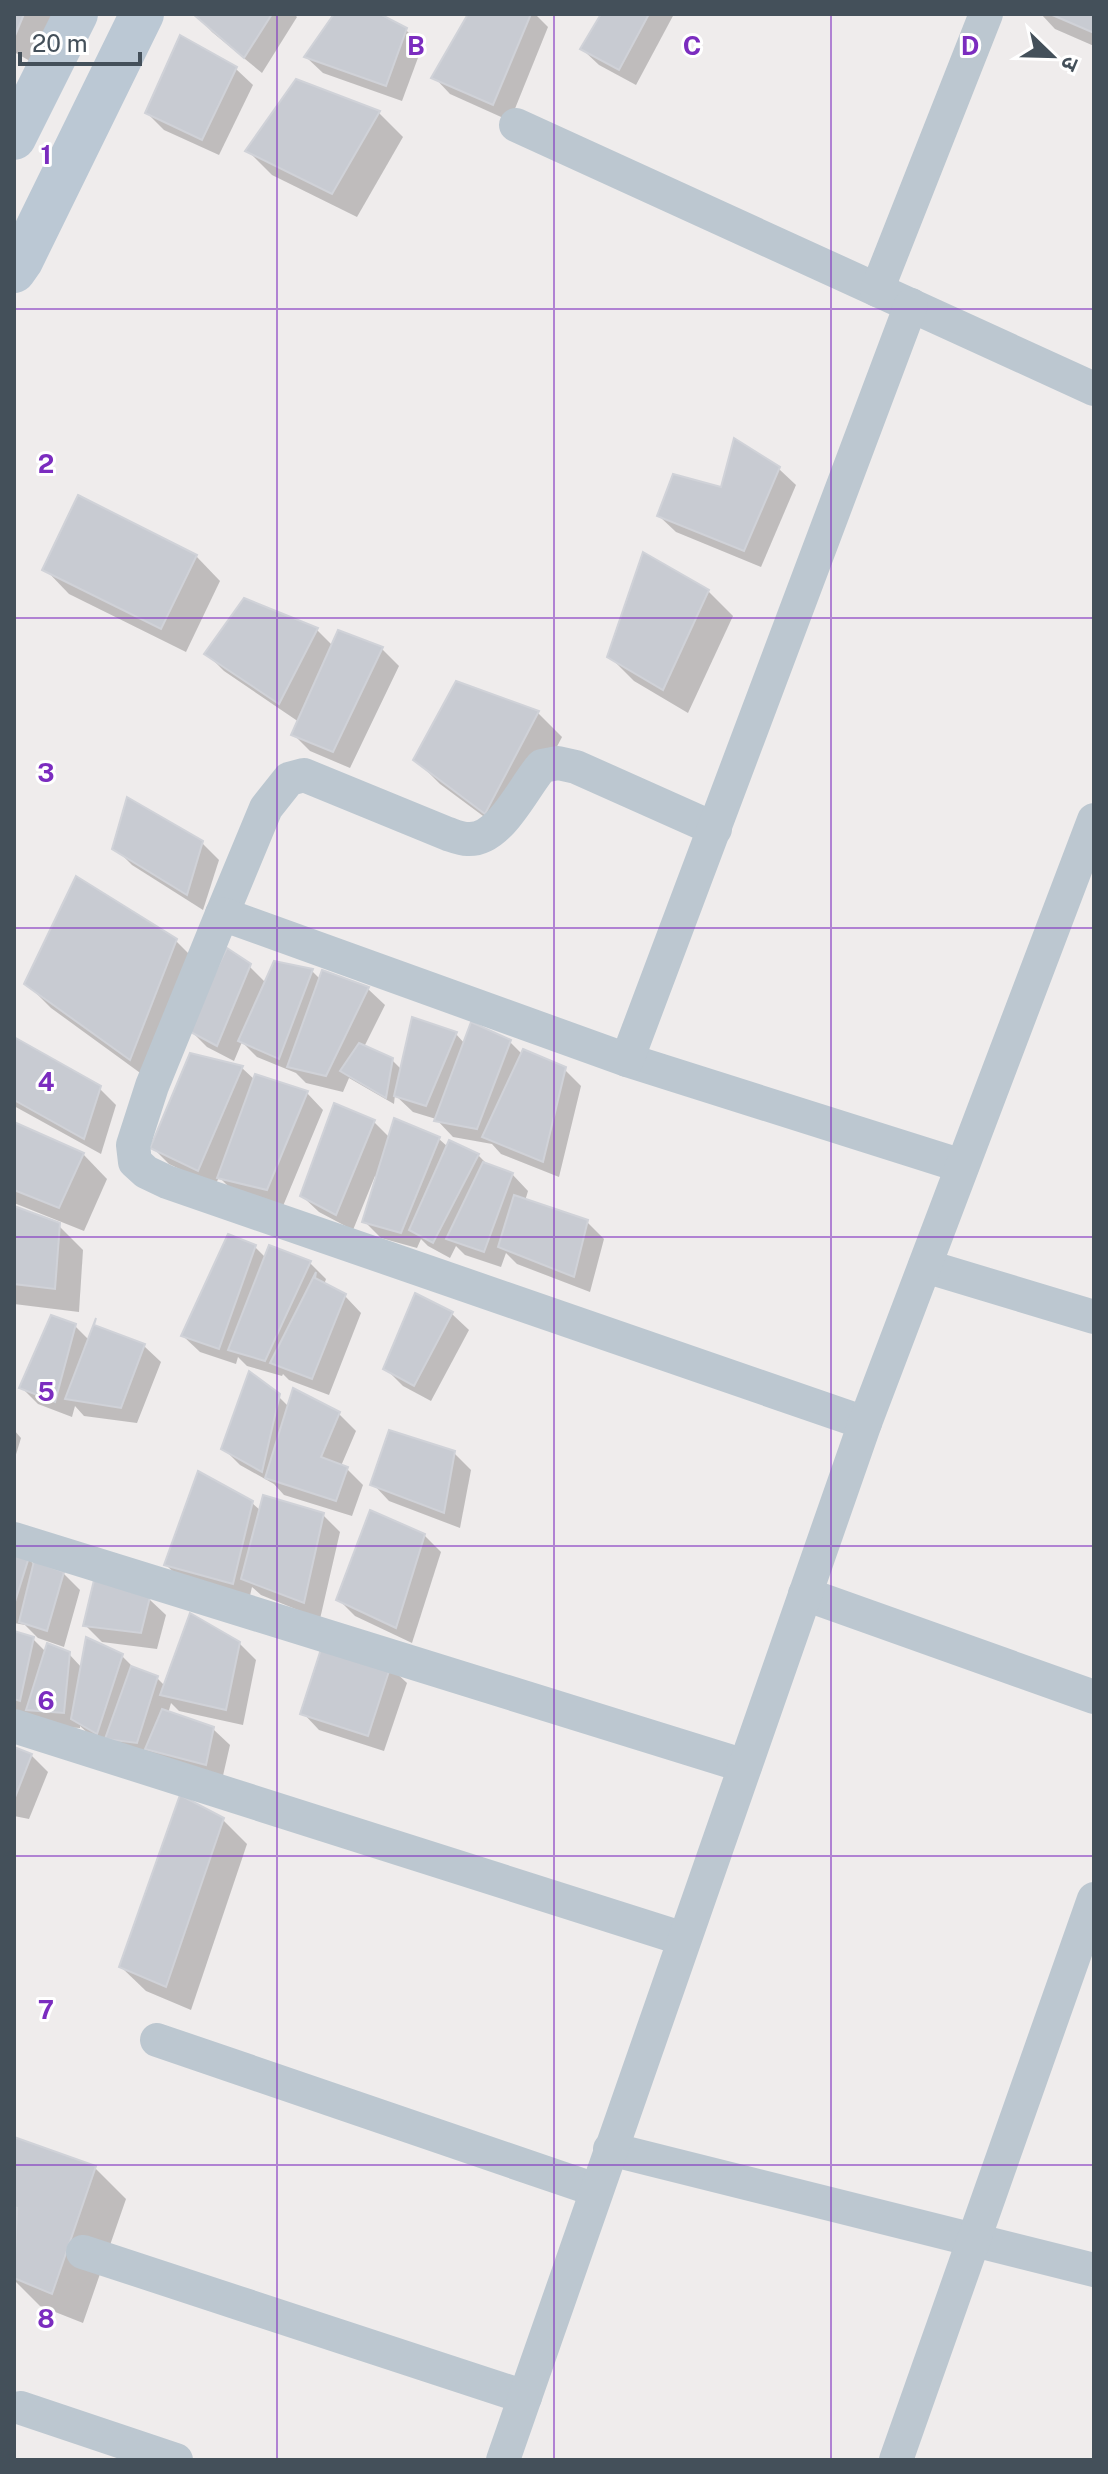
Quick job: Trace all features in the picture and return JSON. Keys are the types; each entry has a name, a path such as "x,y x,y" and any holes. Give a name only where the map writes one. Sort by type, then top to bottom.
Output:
{"main road":[{"path":"14,138 76,14"},
{"path":"16,263 142,14"}],"street":[{"path":"877,290 986,14"},
{"path":"516,125 1094,389"},
{"path":"627,1060 911,305"},
{"path":"715,829 576,767 558,763 542,766 501,822 490,832 468,840 304,775 289,779 266,808 152,1086 133,1145 135,1162 146,1172 167,1182 865,1423"},
{"path":"503,2460 865,1423 1094,820"},
{"path":"222,914 627,1060 962,1166"},
{"path":"925,1266 1094,1317"},
{"path":"14,1539 745,1766"},
{"path":"805,1594 1094,1697"},
{"path":"14,1726 684,1939"},
{"path":"896,2460 1087,1944 1094,1899"},
{"path":"157,2040 596,2190"},
{"path":"610,2149 1094,2270"},
{"path":"83,2252 525,2397"},
{"path":"21,2408 176,2460"}],"building":[{"path":"14,14 24,14 14,38"},
{"path":"193,14 272,14 244,58"},
{"path":"334,14 380,14 407,28 386,86 304,57"},
{"path":"468,14 531,14 493,105 431,78"},
{"path":"601,14 649,14 619,70 580,49"},
{"path":"1050,14 1094,14 1094,33"},
{"path":"180,35 237,67 202,140 145,113"},
{"path":"296,79 380,111 332,194 245,151"},
{"path":"734,438 780,467 744,551 657,516 673,474 721,487"},
{"path":"78,495 197,555 161,629 42,570"},
{"path":"643,552 709,590 663,690 607,657"},
{"path":"244,598 318,628 279,704 204,654"},
{"path":"338,630 383,647 333,752 291,735"},
{"path":"456,681 539,711 485,814 413,760"},
{"path":"127,797 203,841 187,895 112,849"},
{"path":"76,876 177,939 130,1060 24,984"},
{"path":"227,948 251,964 217,1046 187,1030"},
{"path":"274,961 313,969 279,1059 238,1041"},
{"path":"322,970 369,987 326,1076 287,1067"},
{"path":"412,1017 457,1032 426,1106 394,1096"},
{"path":"471,1022 511,1040 477,1129 434,1121"},
{"path":"14,1037 101,1086 84,1139 14,1100"},
{"path":"359,1043 393,1058 386,1098 340,1071"},
{"path":"523,1049 566,1067 543,1162 482,1137"},
{"path":"190,1053 243,1066 198,1171 150,1148"},
{"path":"255,1074 308,1091 267,1190 217,1178"},
{"path":"334,1103 375,1120 336,1215 300,1196"},
{"path":"394,1118 440,1137 401,1233 362,1222"},
{"path":"14,1122 84,1153 59,1208 14,1190"},
{"path":"449,1140 479,1154 433,1243 409,1230"},
{"path":"483,1162 513,1173 484,1252 446,1239"},
{"path":"514,1195 588,1220 574,1277 498,1247"},
{"path":"14,1206 60,1223 55,1289 14,1284"},
{"path":"228,1234 256,1245 219,1349 181,1336"},
{"path":"269,1245 311,1261 265,1361 228,1350"},
{"path":"316,1272 315,1278 346,1294 312,1379 270,1363"},
{"path":"415,1293 453,1312 414,1386 383,1369"},
{"path":"51,1315 76,1324 55,1402 19,1388"},
{"path":"96,1318 94,1325 145,1344 121,1408 65,1399"},
{"path":"249,1371 280,1394 262,1472 221,1449"},
{"path":"293,1388 340,1412 321,1457 348,1467 336,1501 265,1478"},
{"path":"389,1430 455,1451 444,1513 370,1485"},
{"path":"198,1471 253,1501 233,1584 164,1565"},
{"path":"263,1495 324,1513 304,1603 241,1579"},
{"path":"370,1510 425,1534 396,1628 336,1600"},
{"path":"14,1551 29,1557 14,1605"},
{"path":"34,1561 64,1572 47,1631 19,1622"},
{"path":"94,1580 150,1597 141,1633 83,1626"},
{"path":"190,1613 240,1642 226,1710 160,1695"},
{"path":"14,1631 34,1637 20,1701 14,1699"},
{"path":"86,1637 123,1654 97,1734 71,1719"},
{"path":"47,1643 70,1652 64,1713 26,1710"},
{"path":"323,1643 391,1665 368,1736 300,1714"},
{"path":"131,1666 158,1676 137,1743 105,1739"},
{"path":"162,1709 214,1727 206,1765 145,1749"},
{"path":"14,1747 32,1754 14,1800"},
{"path":"180,1795 224,1818 166,1987 119,1967"},
{"path":"14,2137 96,2166 52,2294 14,2278 17,2208 14,2207"}]}
